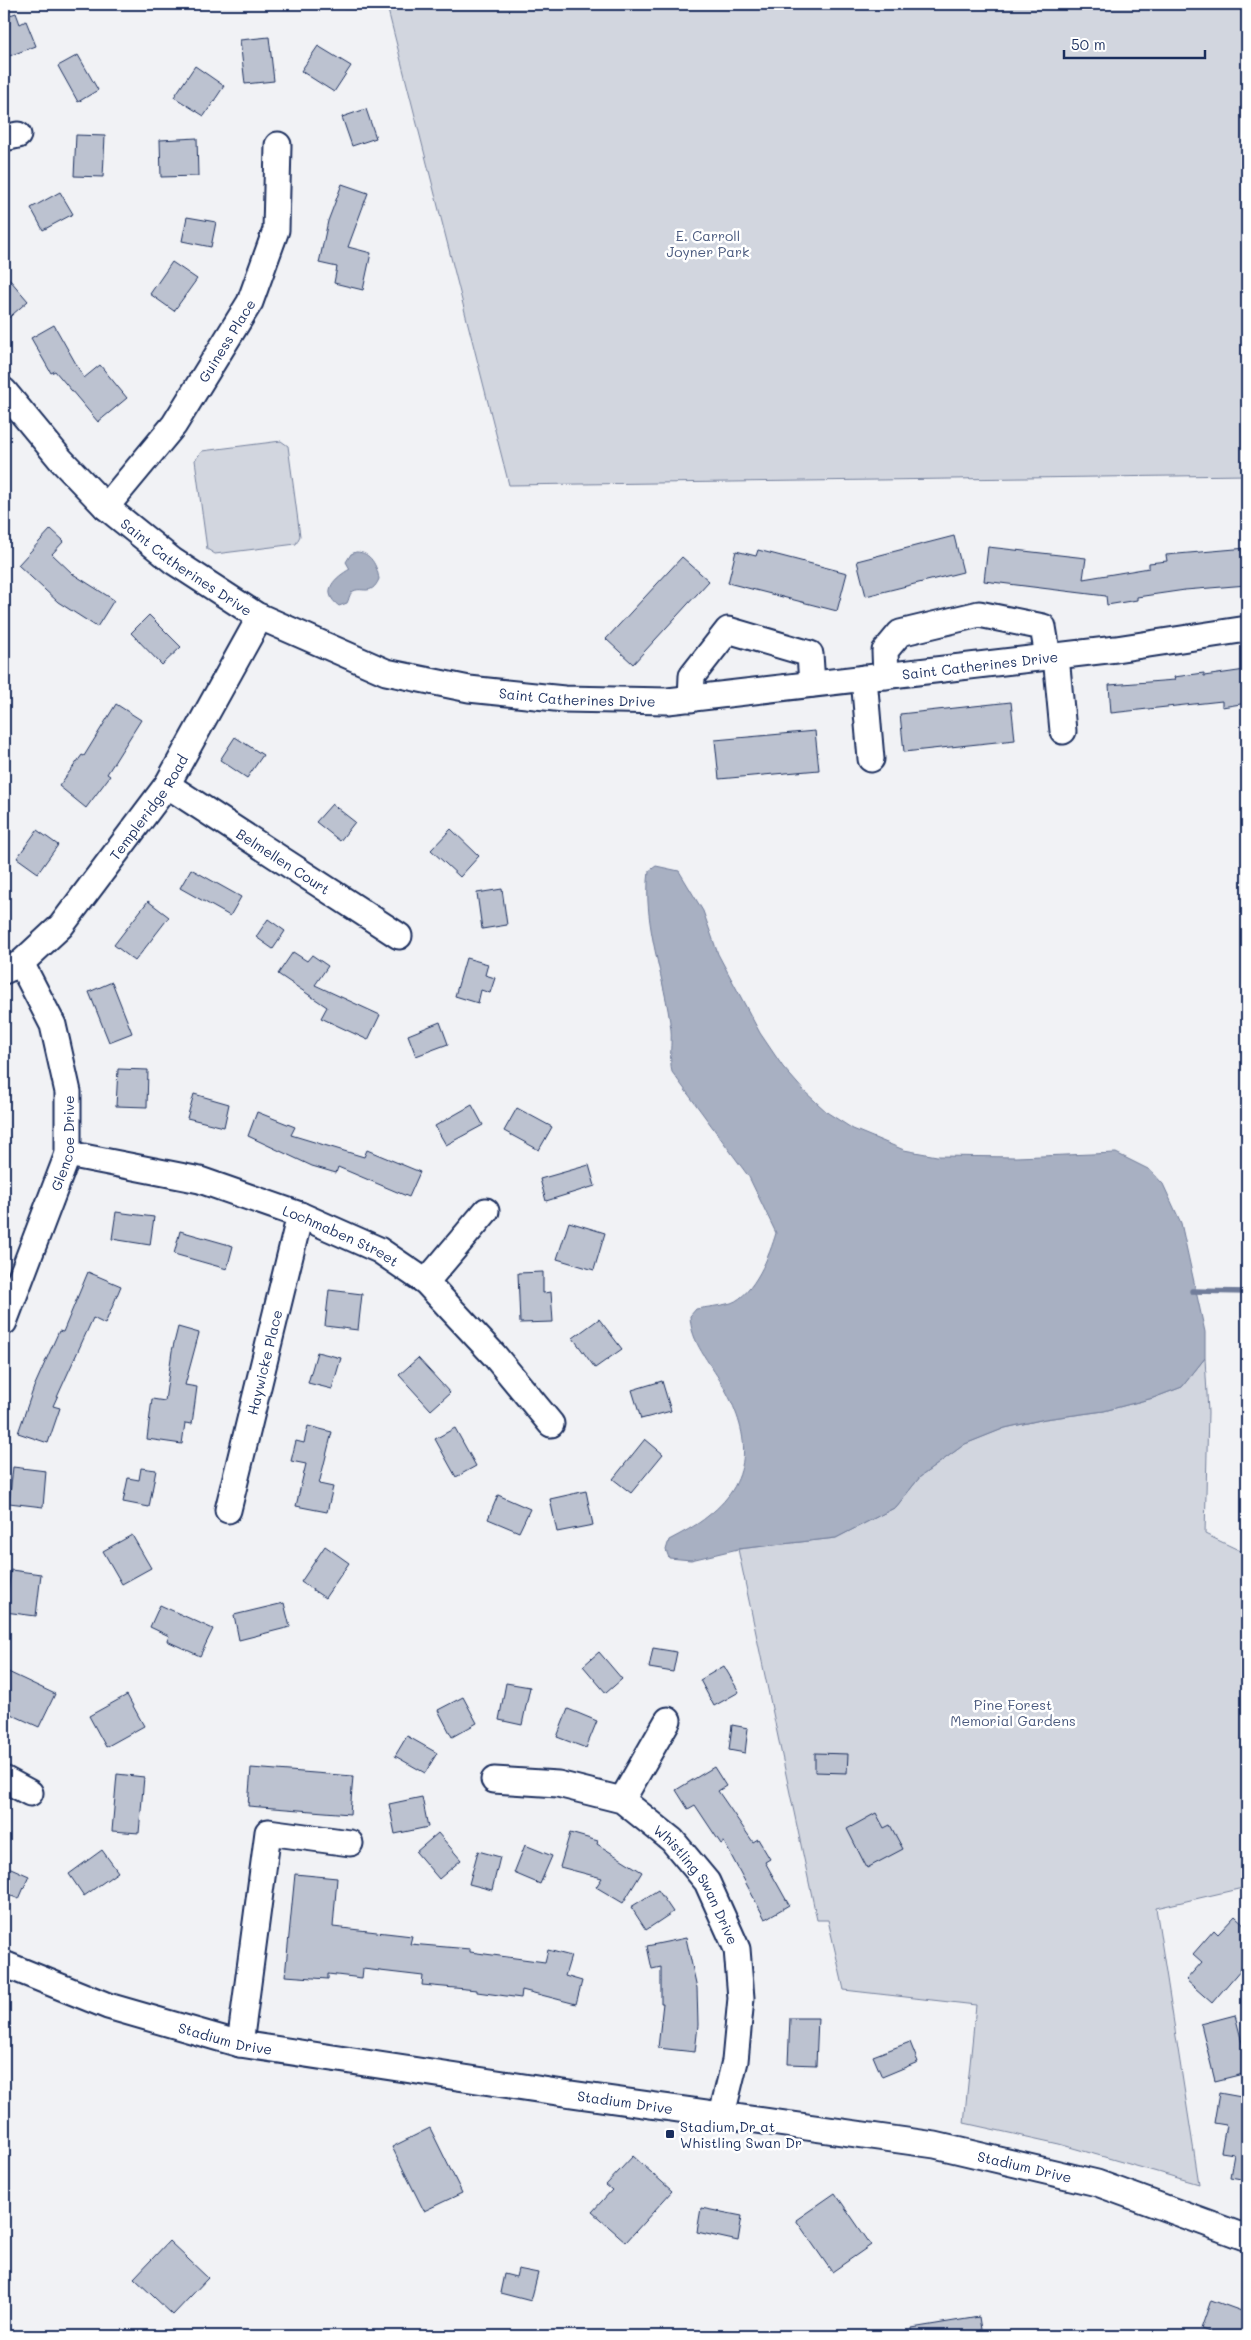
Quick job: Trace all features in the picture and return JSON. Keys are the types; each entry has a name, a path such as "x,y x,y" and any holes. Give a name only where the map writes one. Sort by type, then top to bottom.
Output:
{"street":[{"name":"Guiness Place","path":"106,507 174,425 250,302 276,230 278,145"},
{"name":"Saint Catherines Drive","path":"4,391 61,460 106,507 173,561 260,617 386,672 469,689 564,699 668,701 1052,656 1247,628"},
{"path":"871,759 875,677 886,651 900,633 979,614 1044,627 1052,656 1063,731"},
{"name":"Templeridge Road","path":"12,967 61,926 167,785 260,617"},
{"path":"692,698 692,676 728,630 810,654 812,684"},
{"name":"Belmellen Court","path":"167,785 399,936"},
{"name":"Glencoe Drive","path":"4,1322 68,1154 68,1092 53,1025 12,967"},
{"name":"Lochmaben Street","path":"68,1154 200,1180 300,1215 378,1250 426,1282 494,1355 551,1424"},
{"path":"426,1282 486,1211"},
{"name":"Haywicke Place","path":"228,1510 300,1215"},
{"path":"622,1800 668,1720"},
{"path":"4,1779 30,1793"},
{"name":"Whistling Swan Drive","path":"494,1780 558,1784 622,1800 672,1840 707,1882 737,1949 741,1998 735,2061 722,2114"},
{"path":"240,2044 268,1832 350,1843"},
{"name":"Stadium Drive","path":"4,1964 108,2006 240,2044 550,2091 935,2145 1097,2183 1247,2238"}],"green space":[{"name":"E. Carroll Joyner Park","path":"342,4 1247,4 1247,475 509,485 388,10 343,9"},
{"path":"281,441 288,446 300,536 296,544 215,554 207,549 195,460 202,451"},
{"name":"Pine Forest Memorial Gardens","path":"1205,1358 1208,1412 1205,1534 1247,1554 1247,1887 1156,1908 1199,2184 1059,2144 964,2123 976,2005 844,1990 828,1920 817,1920 738,1549 836,1538 896,1507 920,1477 965,1444 1005,1428 1045,1419 1104,1411 1153,1398 1182,1387"}],"water":[{"path":"356,552 366,554 369,557 377,569 379,579 376,585 369,590 355,590 352,592 347,603 339,606 330,595 330,590 335,580 350,569 346,562 351,554"},
{"path":"656,866 679,871 703,911 718,954 760,1033 783,1067 804,1091 828,1113 853,1129 904,1150 937,1156 1016,1157 1116,1153 1150,1170 1163,1184 1181,1223 1205,1332 1205,1358 1182,1387 1153,1398 1104,1411 1045,1419 1005,1428 965,1444 920,1477 896,1507 836,1538 738,1549 691,1560 669,1558 666,1550 669,1540 699,1523 724,1502 734,1487 741,1471 744,1454 743,1437 731,1402 697,1343 691,1326 690,1316 696,1309 731,1303 747,1292 760,1273 776,1233 749,1177 672,1072 671,1030 651,931 649,911 649,871"}],"building":[{"path":"16,13 20,24 26,21 36,46 4,58 4,17"},
{"path":"269,37 274,81 245,84 240,40"},
{"path":"318,46 351,66 334,92 301,71"},
{"path":"78,55 98,90 78,102 58,66"},
{"path":"195,66 224,86 204,116 174,97"},
{"path":"366,109 376,138 352,146 342,117"},
{"path":"76,135 105,136 103,177 74,176"},
{"path":"197,138 198,176 161,177 160,140"},
{"path":"342,184 368,193 348,247 371,253 363,290 334,283 337,267 319,263 328,221"},
{"path":"60,192 73,214 43,230 31,208"},
{"path":"187,217 216,222 211,247 182,241"},
{"path":"172,262 197,279 174,311 150,294"},
{"path":"4,273 28,301 4,322"},
{"path":"54,325 84,378 100,365 127,398 98,422 55,371 51,373 31,338"},
{"path":"51,529 64,541 52,554 73,574 114,600 97,627 58,602 18,565"},
{"path":"954,536 963,572 866,596 857,561"},
{"path":"988,547 1086,558 1083,579 1149,568 1149,563 1167,561 1166,555 1247,548 1247,585 1185,590 1137,597 1137,600 1107,605 1106,596 984,581"},
{"path":"758,550 847,573 837,611 728,583 736,551 756,556"},
{"path":"682,557 709,581 633,664 606,639"},
{"path":"149,615 181,647 162,665 131,633"},
{"path":"1245,670 1247,703 1222,707 1222,701 1111,713 1109,685 1175,680 1174,677 1204,673 1204,676"},
{"path":"1011,702 1015,740 904,752 900,714"},
{"path":"116,704 141,720 107,774 110,776 86,808 59,786 82,755 84,756"},
{"path":"815,731 819,770 719,779 715,740"},
{"path":"235,737 263,755 247,778 220,760"},
{"path":"332,804 355,822 340,841 316,822"},
{"path":"451,829 479,856 460,877 431,850"},
{"path":"37,830 58,845 38,873 17,858"},
{"path":"191,869 241,897 230,916 180,888"},
{"path":"502,889 507,925 482,929 477,893"},
{"path":"148,901 169,917 135,961 114,945"},
{"path":"268,919 285,931 273,949 256,937"},
{"path":"293,952 307,961 312,955 328,966 315,985 380,1015 368,1040 321,1018 327,1007 278,974"},
{"path":"466,958 488,964 485,975 495,978 490,993 481,990 478,1003 455,996"},
{"path":"112,982 132,1033 109,1042 89,992"},
{"path":"440,1022 448,1044 416,1056 408,1035"},
{"path":"118,1069 148,1070 147,1107 116,1106"},
{"path":"194,1094 229,1104 224,1127 187,1118"},
{"path":"472,1105 483,1125 446,1145 435,1126"},
{"path":"517,1108 552,1127 539,1150 504,1131"},
{"path":"257,1112 295,1127 291,1135 364,1157 367,1150 420,1172 409,1197 338,1167 336,1173 312,1166 248,1136"},
{"path":"589,1165 595,1186 546,1201 540,1179"},
{"path":"116,1212 154,1217 150,1245 112,1239"},
{"path":"569,1222 605,1233 594,1270 557,1259"},
{"path":"180,1231 233,1246 227,1269 174,1254"},
{"path":"88,1272 121,1286 105,1324 93,1318 53,1406 60,1408 48,1443 18,1433 34,1387 59,1331 63,1332"},
{"path":"543,1272 543,1293 551,1292 553,1322 520,1323 518,1273"},
{"path":"329,1290 362,1294 358,1330 325,1326"},
{"path":"599,1319 622,1349 595,1368 573,1338"},
{"path":"178,1327 199,1333 185,1385 197,1387 192,1424 185,1423 182,1444 147,1439 152,1399 165,1401 172,1351"},
{"path":"317,1352 341,1358 332,1389 308,1383"},
{"path":"418,1358 450,1393 431,1410 399,1375"},
{"path":"662,1381 671,1411 641,1419 632,1390"},
{"path":"308,1426 332,1432 319,1484 333,1487 327,1512 296,1506 306,1464 291,1461 296,1441 304,1443"},
{"path":"455,1428 476,1466 456,1477 435,1439"},
{"path":"645,1439 663,1454 631,1493 613,1479"},
{"path":"13,1467 46,1471 43,1507 9,1503"},
{"path":"141,1468 156,1470 149,1507 123,1502 128,1478 139,1480"},
{"path":"586,1491 593,1525 557,1532 550,1499"},
{"path":"498,1495 530,1509 519,1532 488,1519"},
{"path":"132,1535 151,1568 122,1584 103,1551"},
{"path":"325,1546 349,1563 325,1598 301,1582"},
{"path":"11,1570 41,1574 36,1616 5,1612"},
{"path":"284,1603 290,1627 239,1640 234,1615"},
{"path":"160,1605 213,1629 200,1656 167,1641 169,1636 150,1627"},
{"path":"653,1648 677,1652 673,1672 649,1668"},
{"path":"599,1652 622,1679 606,1693 583,1666"},
{"path":"724,1666 739,1692 714,1706 700,1680"},
{"path":"4,1670 55,1694 39,1727 4,1711"},
{"path":"506,1683 530,1687 522,1725 499,1720"},
{"path":"127,1695 144,1726 106,1747 89,1716"},
{"path":"463,1697 477,1723 452,1737 438,1710"},
{"path":"568,1709 597,1721 586,1748 557,1737"},
{"path":"732,1725 748,1728 745,1753 729,1750"},
{"path":"407,1736 437,1753 425,1773 395,1756"},
{"path":"815,1753 848,1754 847,1773 815,1772"},
{"path":"714,1767 726,1786 718,1791 753,1842 758,1839 770,1859 765,1862 789,1905 765,1919 724,1842 721,1844 695,1805 688,1809 676,1790"},
{"path":"251,1768 353,1776 350,1814 248,1806"},
{"path":"117,1774 144,1777 139,1833 112,1831"},
{"path":"422,1797 428,1827 395,1834 389,1804"},
{"path":"876,1813 884,1828 890,1825 903,1849 867,1868 847,1829"},
{"path":"438,1833 461,1860 439,1879 416,1852"},
{"path":"570,1833 598,1841 597,1844 642,1872 623,1903 596,1887 602,1878 560,1867"},
{"path":"525,1845 552,1856 540,1884 514,1873"},
{"path":"102,1850 118,1872 84,1896 69,1874"},
{"path":"478,1851 500,1857 492,1890 469,1884"},
{"path":"4,1865 29,1876 19,1899 4,1893"},
{"path":"295,1874 337,1878 333,1927 412,1936 410,1944 470,1949 470,1952 545,1962 548,1950 571,1956 565,1976 582,1981 576,2004 522,1990 521,1998 477,1992 477,1990 422,1985 423,1976 363,1969 362,1978 328,1974 328,1979 285,1976"},
{"path":"658,1890 673,1912 646,1930 631,1907"},
{"path":"1235,1916 1247,1927 1247,1962 1212,2003 1186,1980 1202,1962 1193,1954 1214,1930 1218,1934"},
{"path":"686,1938 697,1988 698,2025 695,2052 658,2048 663,2003 661,2003 661,1967 652,1969 647,1946"},
{"path":"1235,2015 1247,2062 1247,2073 1215,2081 1201,2024"},
{"path":"790,2018 818,2018 816,2065 788,2064"},
{"path":"910,2042 918,2062 882,2077 873,2056"},
{"path":"1219,2093 1247,2098 1245,2125 1247,2125 1247,2180 1230,2177 1234,2154 1221,2152 1226,2125 1214,2123"},
{"path":"430,2128 462,2193 424,2211 392,2147"},
{"path":"633,2156 672,2191 626,2242 592,2212 612,2190 606,2185"},
{"path":"835,2193 871,2245 832,2272 796,2220"},
{"path":"701,2208 742,2216 738,2241 697,2232"},
{"path":"169,2241 208,2278 173,2315 134,2278"},
{"path":"518,2269 538,2273 531,2301 500,2293 504,2274 516,2277"},
{"path":"1211,2300 1247,2313 1241,2336 1221,2336 1201,2329"},
{"path":"979,2317 982,2336 913,2336 912,2328"}],"waterway":[{"path":"1192,1291 1247,1292"}],"place":[{"name":"Stadium Dr at Whistling Swan Dr","path":"670,2134"}]}
